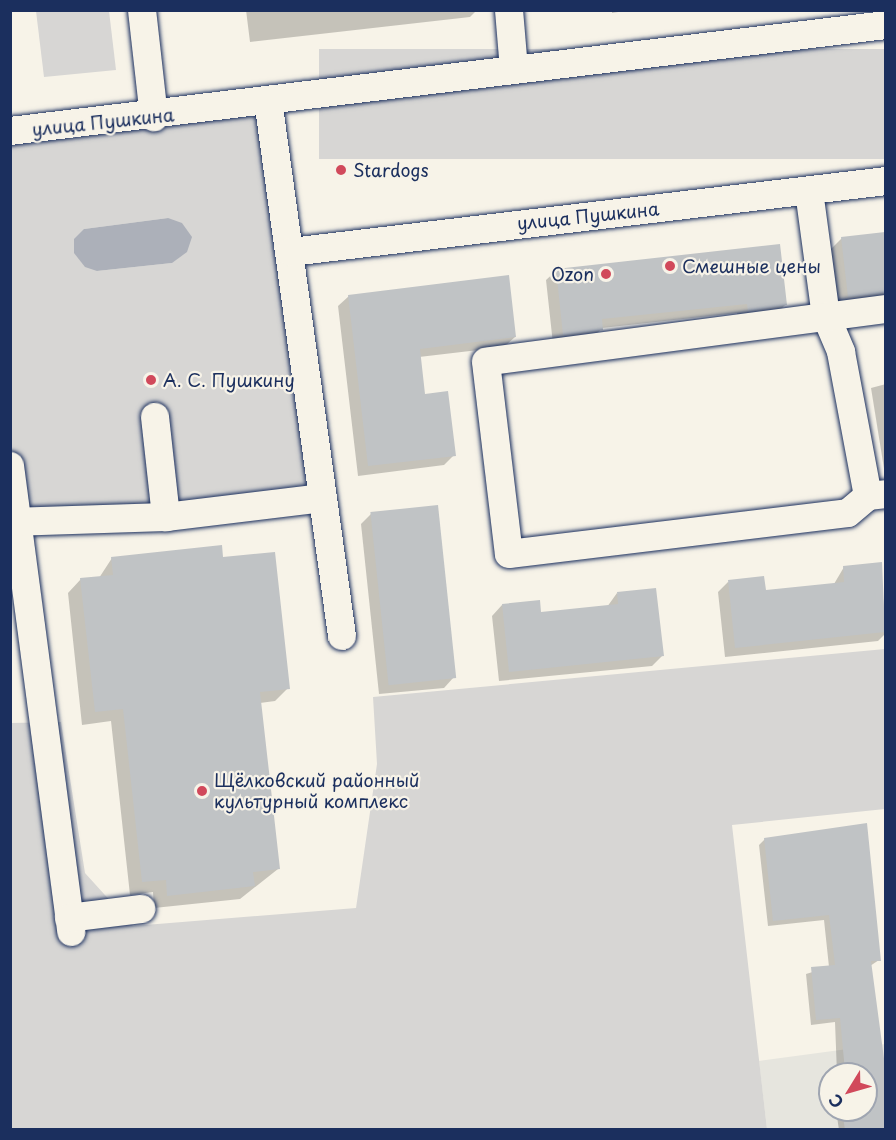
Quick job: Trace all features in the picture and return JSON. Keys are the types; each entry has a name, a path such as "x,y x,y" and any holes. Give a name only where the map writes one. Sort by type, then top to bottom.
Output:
{"street":[{"path":"142,10 154,117"},
{"path":"509,10 514,69 885,25"},
{"name":"улица Пушкина","path":"10,131 154,117 309,94 514,69"},
{"path":"268,100 291,252 342,636"},
{"name":"улица Пушкина","path":"291,252 885,181"},
{"path":"809,191 826,316 841,352 877,495 848,513 509,554 486,362 826,316 885,309"},
{"path":"155,417 166,517"},
{"path":"10,466 14,522 70,925 141,909"},
{"path":"14,522 166,517 323,498"}],"shaded area":[{"path":"36,11 109,11 116,70 44,77"},
{"path":"319,49 885,49 885,159 319,159"},
{"path":"268,100 323,498 35,524 11,466 11,131","holes":["168,218 172,263 97,271 84,229"]},
{"path":"168,218 182,223 192,237 187,252 172,263 97,271 85,267 74,253 74,239 84,229"},
{"path":"885,649 885,809 732,825 767,1129 11,1130 11,723 61,722 85,873 133,926 356,908 377,764 373,697"},
{"path":"885,1044 885,1129 767,1129 759,1061"}],"building":[{"path":"885,232 885,293 848,297 841,237"},
{"path":"780,244 787,305 748,311 747,304 602,319 603,330 563,335 556,269"},
{"path":"509,275 516,337 420,349 425,394 448,391 456,456 368,466 348,295"},
{"path":"438,505 456,678 389,685 370,512"},
{"name":"Щёлковский районный культурный комплекс","path":"222,545 223,557 275,552 290,689 260,692 280,869 253,872 255,886 167,896 166,880 142,882 123,709 95,712 80,578 113,575 111,557"},
{"path":"882,562 885,632 735,648 728,580 764,576 766,590 844,582 843,566"},
{"path":"656,588 664,656 509,672 502,604 540,600 541,612 618,604 617,592"},
{"path":"867,823 881,961 871,961 885,1066 885,1130 845,1130 844,1122 878,1122 878,1062 844,1062 840,1018 816,1020 811,967 835,965 829,915 773,921 764,838"}],"place":[{"name":"Stardogs","path":"341,170"},
{"name":"Смешные цены","path":"670,266"},
{"name":"Ozon","path":"606,274"},
{"name":"А. С. Пушкину","path":"151,380"},
{"name":"Щёлковский районный культурный комплекс","path":"202,791"}]}
